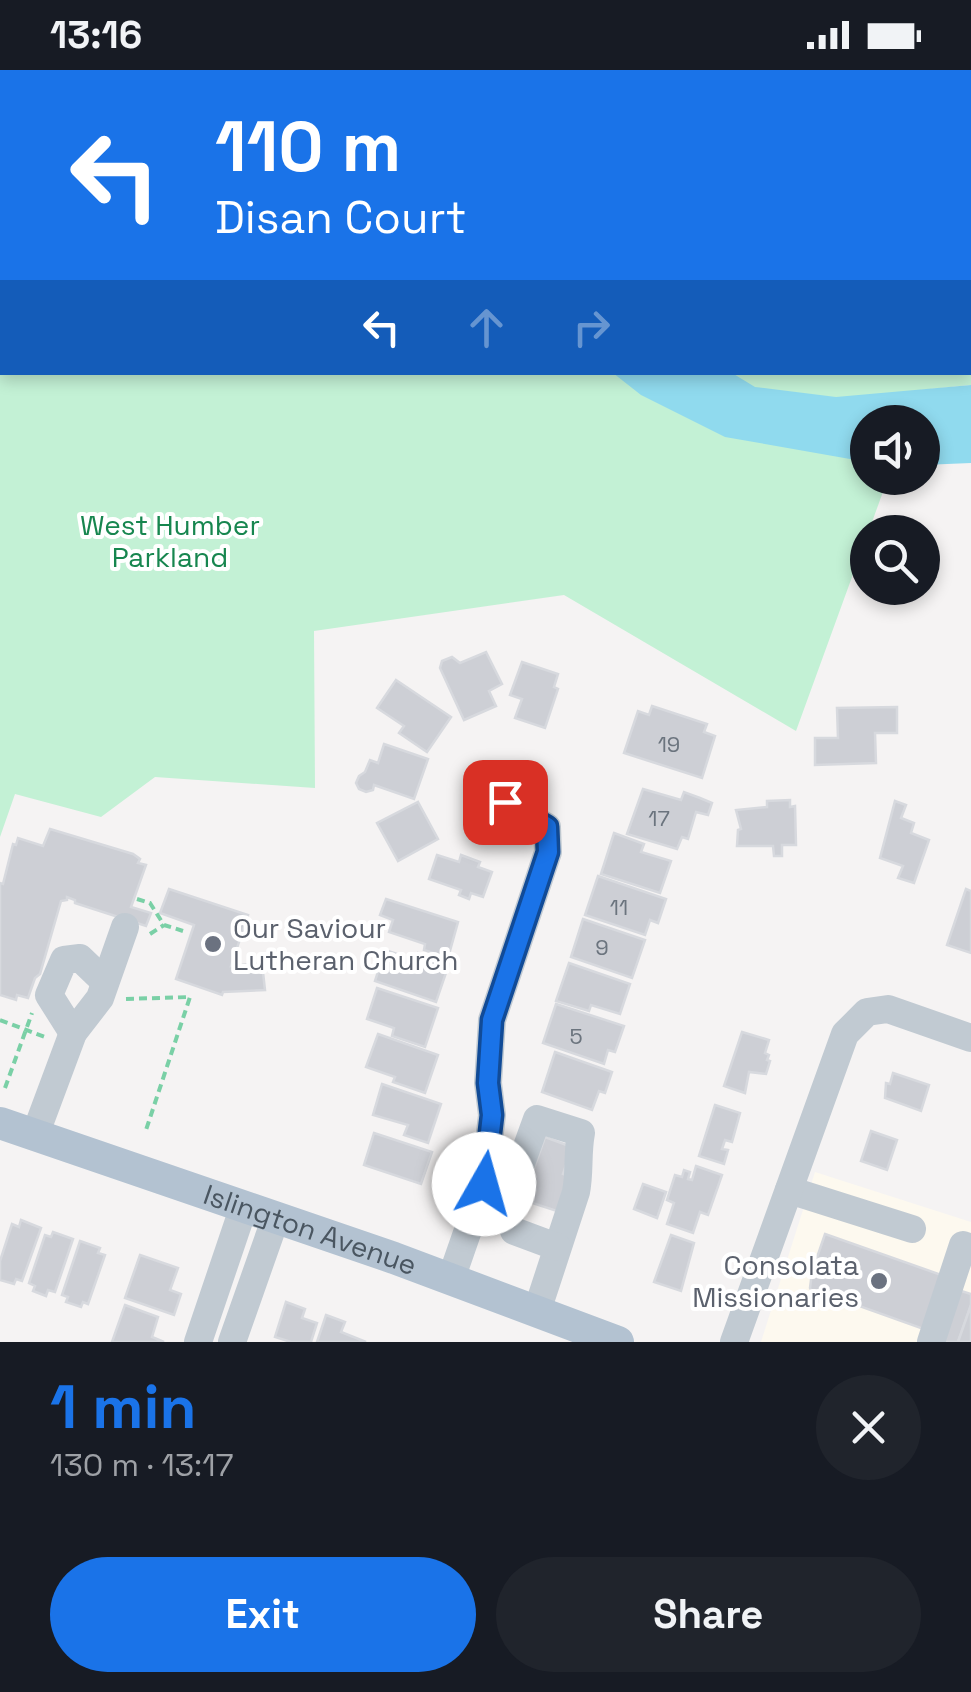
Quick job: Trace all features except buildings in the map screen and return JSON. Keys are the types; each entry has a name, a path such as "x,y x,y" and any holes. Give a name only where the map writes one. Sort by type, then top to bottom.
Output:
{"main road":[{"name":"Islington Avenue","path":"0,1123 451,1279 618,1342"}],"street":[{"path":"451,1279 484,1184 492,1115 488,1083 492,1020 548,852 547,827 505,802"},
{"path":"35,1135 71,1039 100,998 111,991 137,931"},
{"path":"71,1039 48,995 64,960 80,958 111,991"},
{"path":"734,1342 834,1059 855,1022 868,1012 888,1009 971,1038"},
{"path":"512,1188 537,1120 581,1133 576,1154 580,1173 576,1192 537,1312"},
{"path":"789,1190 912,1229"},
{"path":"198,1342 244,1206"},
{"path":"232,1342 276,1217"},
{"path":"514,1231 557,1247"},
{"path":"931,1342 963,1245 971,1248"}],"path":[{"path":"138,899 150,903 164,925"},
{"path":"137,931 164,925 184,931"},
{"path":"111,991 190,997 146,1130"},
{"path":"5,1088 36,1003"},
{"path":"0,1020 71,1039"}],"shaded area":[{"path":"815,1172 971,1222 971,1342 761,1342"}],"green space":[{"name":"West Humber Parkland","path":"0,375 971,375 971,385 920,390 896,405 850,405 850,495 882,495 875,515 850,515 850,582 796,731 564,595 314,631 315,788 155,777 101,817 15,794 0,837"}],"water":[{"path":"616,375 735,375 755,387 836,397 971,385 971,463 940,464 940,405 850,405 850,459 725,437 641,395"}],"place":[{"name":"Our Saviour Lutheran Church","path":"213,944"},
{"name":"Consolata Missionaries","path":"879,1281"}],"route":[{"path":"484,1184 492,1115 488,1083 492,1020 549,840 547,827 505,802"}]}
